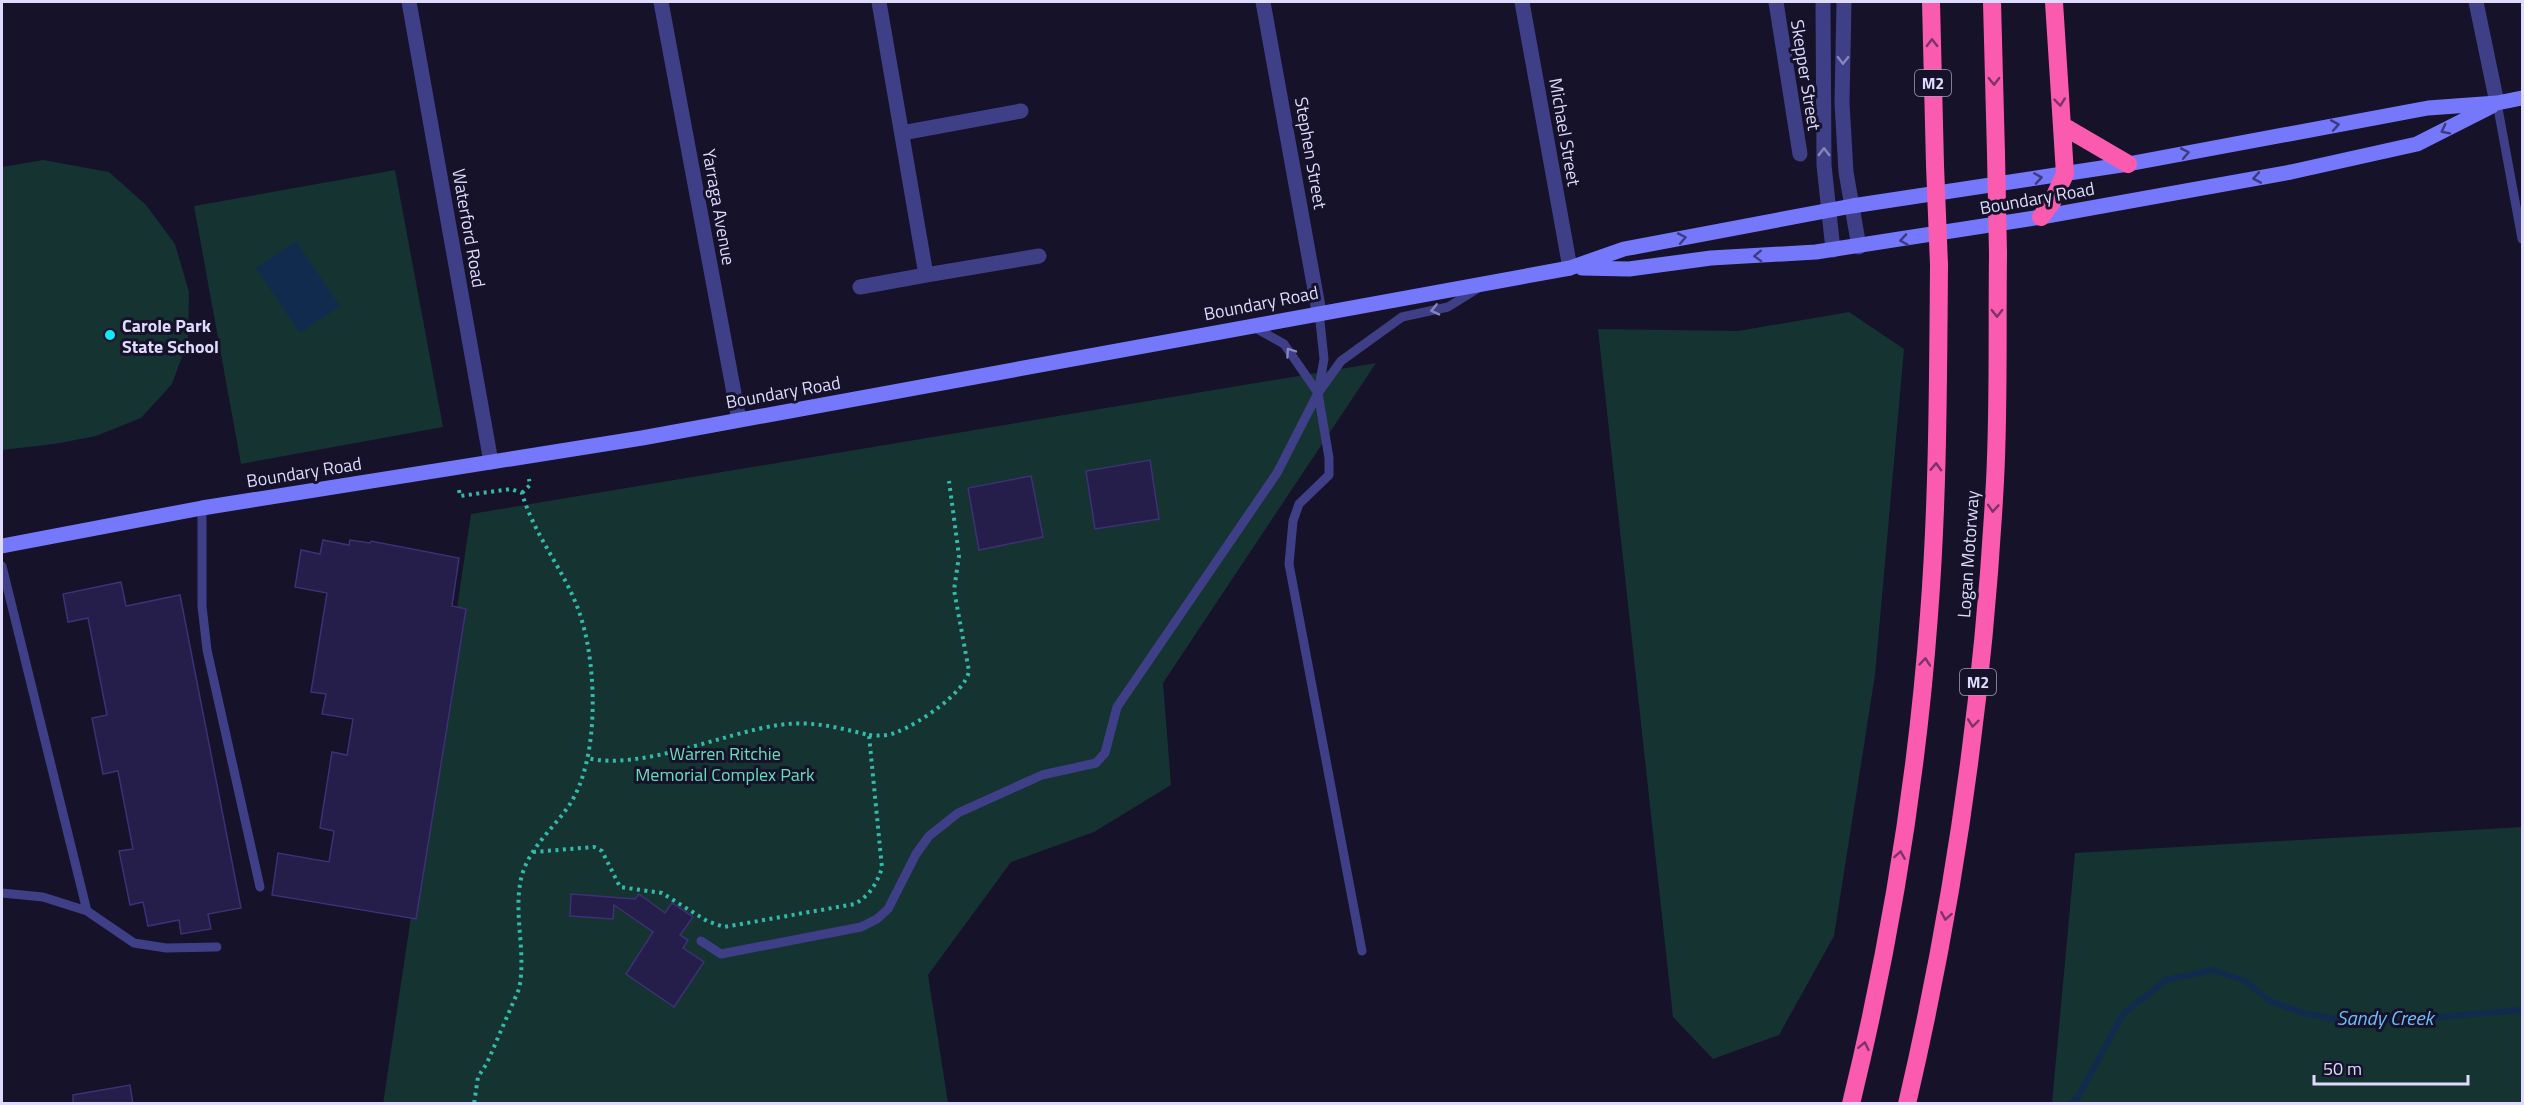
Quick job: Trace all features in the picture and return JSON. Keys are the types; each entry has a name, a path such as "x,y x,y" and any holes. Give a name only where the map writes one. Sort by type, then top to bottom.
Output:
{"highway":[{"name":"Logan Motorway","path":"1851,1104 1895,893 1918,726 1934,531 1939,265 1931,2"},
{"name":"Logan Motorway","path":"1907,1104 1932,994 1947,910 1983,639 1995,479 1998,255 1992,2"},
{"path":"2041,217 2052,202 2065,174 2054,2"},
{"path":"2063,126 2128,164"}],"main road":[{"name":"Boundary Road","path":"2,546 202,508 739,420 1319,312 1570,268 1624,249 1852,206 2128,164 2428,108 2497,103 2523,98"},
{"name":"Boundary Road","path":"1570,268 1629,269 1687,260 1859,248 2041,217 2291,172 2417,144 2497,103"}],"street":[{"name":"Waterford Road","path":"409,2 491,462"},
{"name":"Yarraga Avenue","path":"662,2 739,420"},
{"path":"879,2 926,275"},
{"name":"Stephen Street","path":"1263,2 1319,312"},
{"name":"Michael Street","path":"1521,2 1570,268"},
{"name":"Skepper Street","path":"1776,2 1800,154"},
{"path":"1823,2 1824,165 1833,250"},
{"path":"1844,2 1842,103 1846,172 1859,248"},
{"path":"2476,2 2497,103"},
{"path":"902,133 1021,111"},
{"path":"860,287 1039,256"}],"lane":[{"path":"2497,103 2523,239"},
{"path":"701,941 722,954 861,927 877,920 888,909 915,854 929,836 958,813 1041,775 1096,764 1105,753 1117,706 1277,473 1318,393 1341,361 1402,318 1448,307 1487,283"},
{"path":"1319,312 1324,359 1318,393 1329,458 1329,475 1299,504 1293,521 1289,564 1362,951"},
{"path":"1250,325 1284,344 1318,393"},
{"path":"202,508 202,606 207,650 260,887"},
{"path":"2,566 87,910"},
{"path":"2,893 43,897 87,910 134,943 166,948 217,947"}],"path":[{"path":"522,493 530,485 530,479"},
{"path":"587,758 614,760 659,756 720,737 781,725 825,723 882,736 907,727 948,700 967,682 969,671 954,590 959,556 950,481"},
{"path":"459,490 460,496 511,489 522,493"},
{"path":"474,1104 478,1077 487,1063 519,989 523,949 519,902 522,876 532,852 571,803 587,758 593,704 588,644 582,618 528,514 522,493"},
{"path":"532,852 594,847 602,851 620,887 662,893 707,921 724,927 855,904 872,890 882,868 870,735"}],"green space":[{"path":"43,160 109,172 146,205 175,244 189,292 188,340 172,384 141,418 96,436 2,450 2,167"},
{"path":"395,170 443,427 241,464 194,206"},
{"path":"1849,312 1904,349 1875,675 1834,936 1779,1035 1713,1059 1673,1017 1598,329 1738,331"},
{"name":"Warren Ritchie Memorial Complex Park","path":"1376,363 1163,683 1171,785 1094,832 1011,862 928,975 948,1103 383,1104 471,514"},
{"path":"2522,827 2522,1103 2052,1103 2075,853"}],"water":[{"path":"296,241 340,306 300,333 256,268"}],"building":[{"path":"1150,460 1159,519 1095,529 1086,471"},
{"path":"1031,476 1043,537 979,550 968,488"},
{"path":"323,540 349,545 350,540 370,543 371,541 459,558 452,606 466,609 416,919 272,895 278,853 329,862 334,831 320,828 332,752 347,755 353,719 322,714 326,694 311,692 327,593 295,587 301,550 320,554"},
{"path":"121,582 126,606 180,595 241,908 208,914 211,929 181,934 179,920 148,926 143,902 130,905 119,851 133,849 118,771 103,774 92,718 107,715 88,618 68,622 63,594"},
{"path":"571,894 635,899 639,894 665,913 672,903 693,917 680,935 688,940 683,948 704,962 674,1007 626,974 653,932 614,905 613,919 570,916"},
{"path":"130,1085 133,1104 73,1104 73,1095"}],"waterway":[{"name":"Sandy Creek","path":"2071,1104 2078,1097 2123,1014 2166,980 2212,970 2245,981 2270,1001 2303,1013 2340,1020 2402,1020 2522,1010"}],"place":[{"name":"Carole Park State School","path":"110,335"}]}
